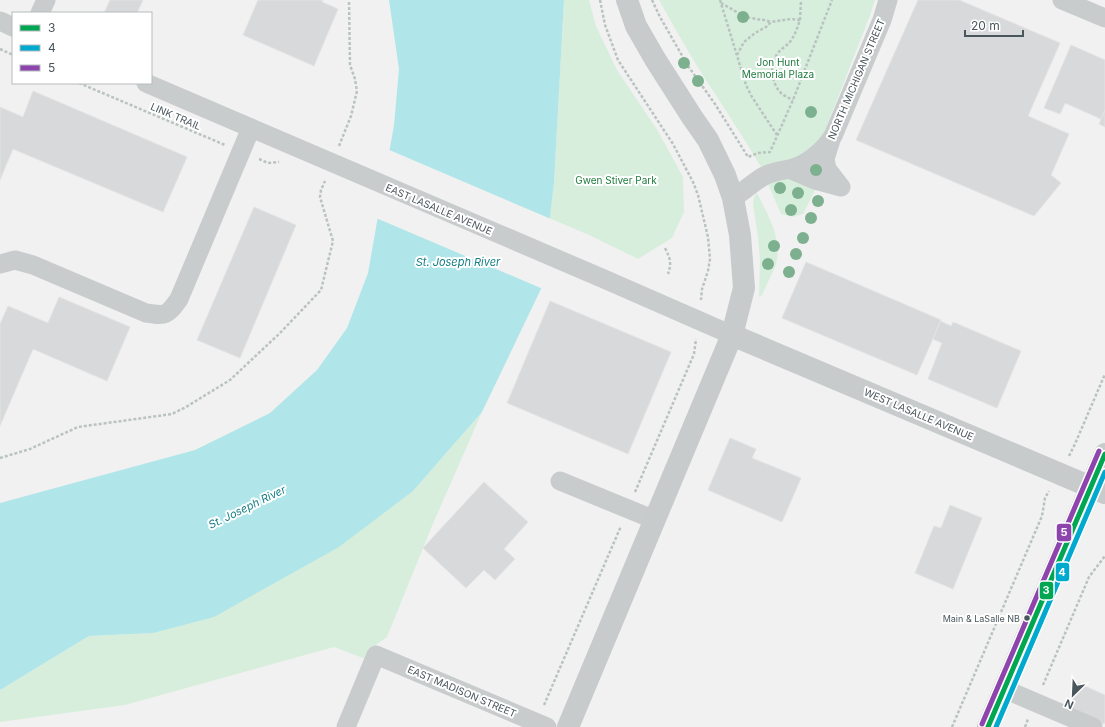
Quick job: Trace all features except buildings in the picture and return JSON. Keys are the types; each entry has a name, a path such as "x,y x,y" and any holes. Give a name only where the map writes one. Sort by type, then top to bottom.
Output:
{"main road":[{"path":"568,727 732,335 744,288 740,235 734,198 708,140 692,118 655,59 636,26 627,0"},
{"name":"WEST LASALLE AVENUE","path":"732,335 1098,490"},
{"path":"988,727 1004,689 1098,490 1105,454"}],"street":[{"path":"40,12 46,0"},
{"name":"NORTH MICHIGAN STREET","path":"734,198 765,175 799,166 818,153 829,143 882,20 888,0"},
{"path":"1062,0 1101,11"},
{"path":"0,21 12,27"},
{"name":"EAST LASALLE AVENUE","path":"148,84 732,335"},
{"path":"0,264 15,260 33,265 146,313 159,315 170,312 179,299 251,128"},
{"path":"790,169 815,180 841,187 826,169 825,159 833,136"},
{"path":"560,481 655,520"},
{"name":"EAST MADISON STREET","path":"346,727 376,655 547,727"},
{"path":"1004,689 1093,727"}],"path":[{"path":"341,142 351,116 357,91 350,65 350,0"},
{"path":"600,0 605,26 618,60 673,144 693,182 698,195 708,237 710,258 702,289"},
{"path":"652,0 688,66 715,104 748,157 758,153 770,152 793,100 832,0"},
{"path":"793,100 782,94 775,85 772,75 772,65 775,56 790,42 796,33 800,20 801,0"},
{"path":"720,1 746,84 752,98 778,135"},
{"path":"720,1 751,18 763,19 771,22 791,19 800,20"},
{"path":"737,55 744,42 771,22"},
{"path":"0,50 12,55"},
{"name":"LINK TRAIL","path":"81,84 268,163"},
{"path":"0,458 30,449 78,427 172,414 230,380 280,333 321,290 333,241 320,197 324,184"},
{"path":"665,248 670,258 668,274"},
{"path":"544,706 694,354"},
{"path":"1075,444 1105,374"},
{"path":"952,727 1042,516 1045,498"},
{"path":"1025,727 1089,577 1105,556"}],"green space":[{"name":"Gwen Stiver Park","path":"564,0 589,0 596,26 617,70 658,131 683,177 684,212 672,238 638,259 589,235 549,218 554,183"},
{"name":"Jon Hunt Memorial Plaza","path":"659,0 875,0 825,131 819,141 812,149 798,158 761,167 696,65"},
{"path":"787,178 816,188 803,214 793,217 781,214 768,184"},
{"path":"757,193 774,228 778,248 775,267 762,295 759,297 760,260 753,205 754,197"},
{"path":"482,412 432,526 387,637 377,644 368,660 334,647 125,705 0,722 0,690 89,636 153,633 413,491"}],"water":[{"name":"St. Joseph River","path":"389,0 564,0 554,183 541,289 482,412 413,491 339,547 214,617 153,633 89,636 0,690 0,503 195,450 270,413 317,370 347,328 368,273 394,125 399,69"}],"pier":[{"path":"387,149 551,219 543,289 376,218"}],"transit line":[{"name":"5","path":"982,724 1099,451"},
{"name":"3","path":"988,727 1105,454"},
{"name":"4","path":"996,727 1105,472"}],"place":[{"name":"Main & LaSalle NB","path":"1027,618"}]}
